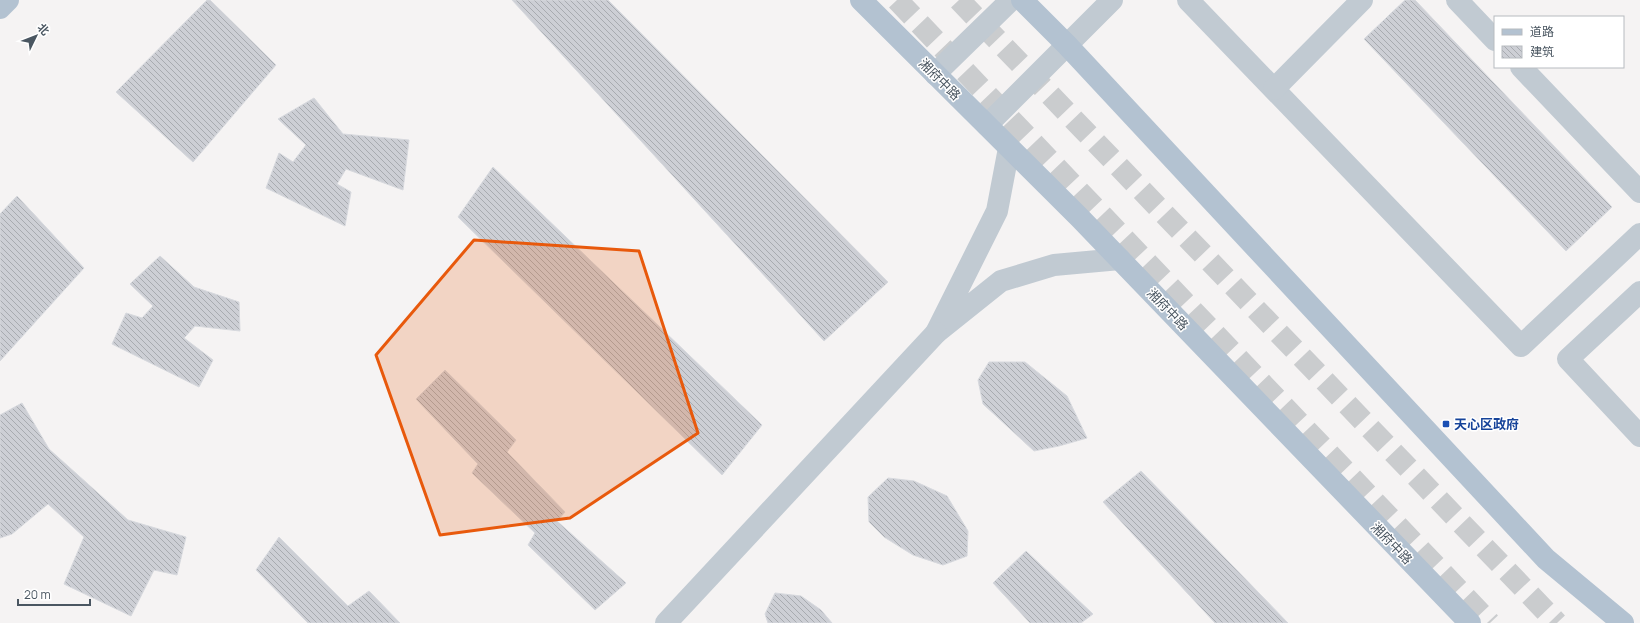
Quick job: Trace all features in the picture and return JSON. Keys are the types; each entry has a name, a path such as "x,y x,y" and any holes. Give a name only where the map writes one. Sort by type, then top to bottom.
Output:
{"main road":[{"path":"0,8 8,0"},
{"name":"湘府中路","path":"861,0 1120,259 1470,623"},
{"path":"1022,0 1067,45 1546,559 1623,623"}],"street":[{"path":"935,74 1011,0"},
{"path":"986,125 1112,0"},
{"path":"1188,0 1521,346 1640,234"},
{"path":"1274,89 1362,0"},
{"path":"1457,0 1494,39"},
{"path":"1522,68 1640,192"},
{"path":"936,333 998,211 1009,148"},
{"path":"666,623 936,333 1001,281 1054,265 1120,259"},
{"path":"1640,292 1568,359 1640,436"}],"highlighted area":[{"path":"474,240 639,251 698,433 570,518 440,535 376,355"}],"building":[{"path":"207,0 210,0 276,65 193,162 116,92"},
{"path":"512,0 608,0 888,282 824,341"},
{"path":"1405,0 1415,0 1612,207 1566,251 1364,39"},
{"path":"314,98 343,134 409,140 403,190 346,169 337,184 351,192 345,226 266,188 279,153 293,162 306,145 278,119"},
{"path":"493,167 762,425 722,475 458,217"},
{"path":"17,196 84,268 0,361 0,214"},
{"path":"160,256 194,287 239,302 240,331 195,326 184,338 213,360 199,387 112,344 126,313 142,318 153,306 130,284"},
{"path":"989,362 1025,362 1067,396 1087,438 1034,451 983,404 978,380"},
{"path":"445,370 516,440 507,452 565,512 557,521 626,583 595,610 528,545 535,533 472,473 478,464 416,399"},
{"path":"22,403 49,449 128,520 186,537 177,575 154,570 131,616 64,584 84,537 48,504 12,534 0,538 0,415"},
{"path":"1141,471 1288,623 1215,623 1103,502"},
{"path":"888,478 914,481 947,496 968,531 967,556 943,565 913,555 884,537 869,522 868,497"},
{"path":"279,537 348,606 369,591 400,623 308,623 256,570"},
{"path":"1026,551 1093,614 1081,623 1030,623 993,583"},
{"path":"775,593 801,596 821,610 832,623 768,623 765,614"}],"tunnel":[{"path":"897,0 1490,623"},
{"path":"959,0 1557,623"}],"place":[{"name":"天心区政府","path":"1446,424"}]}
